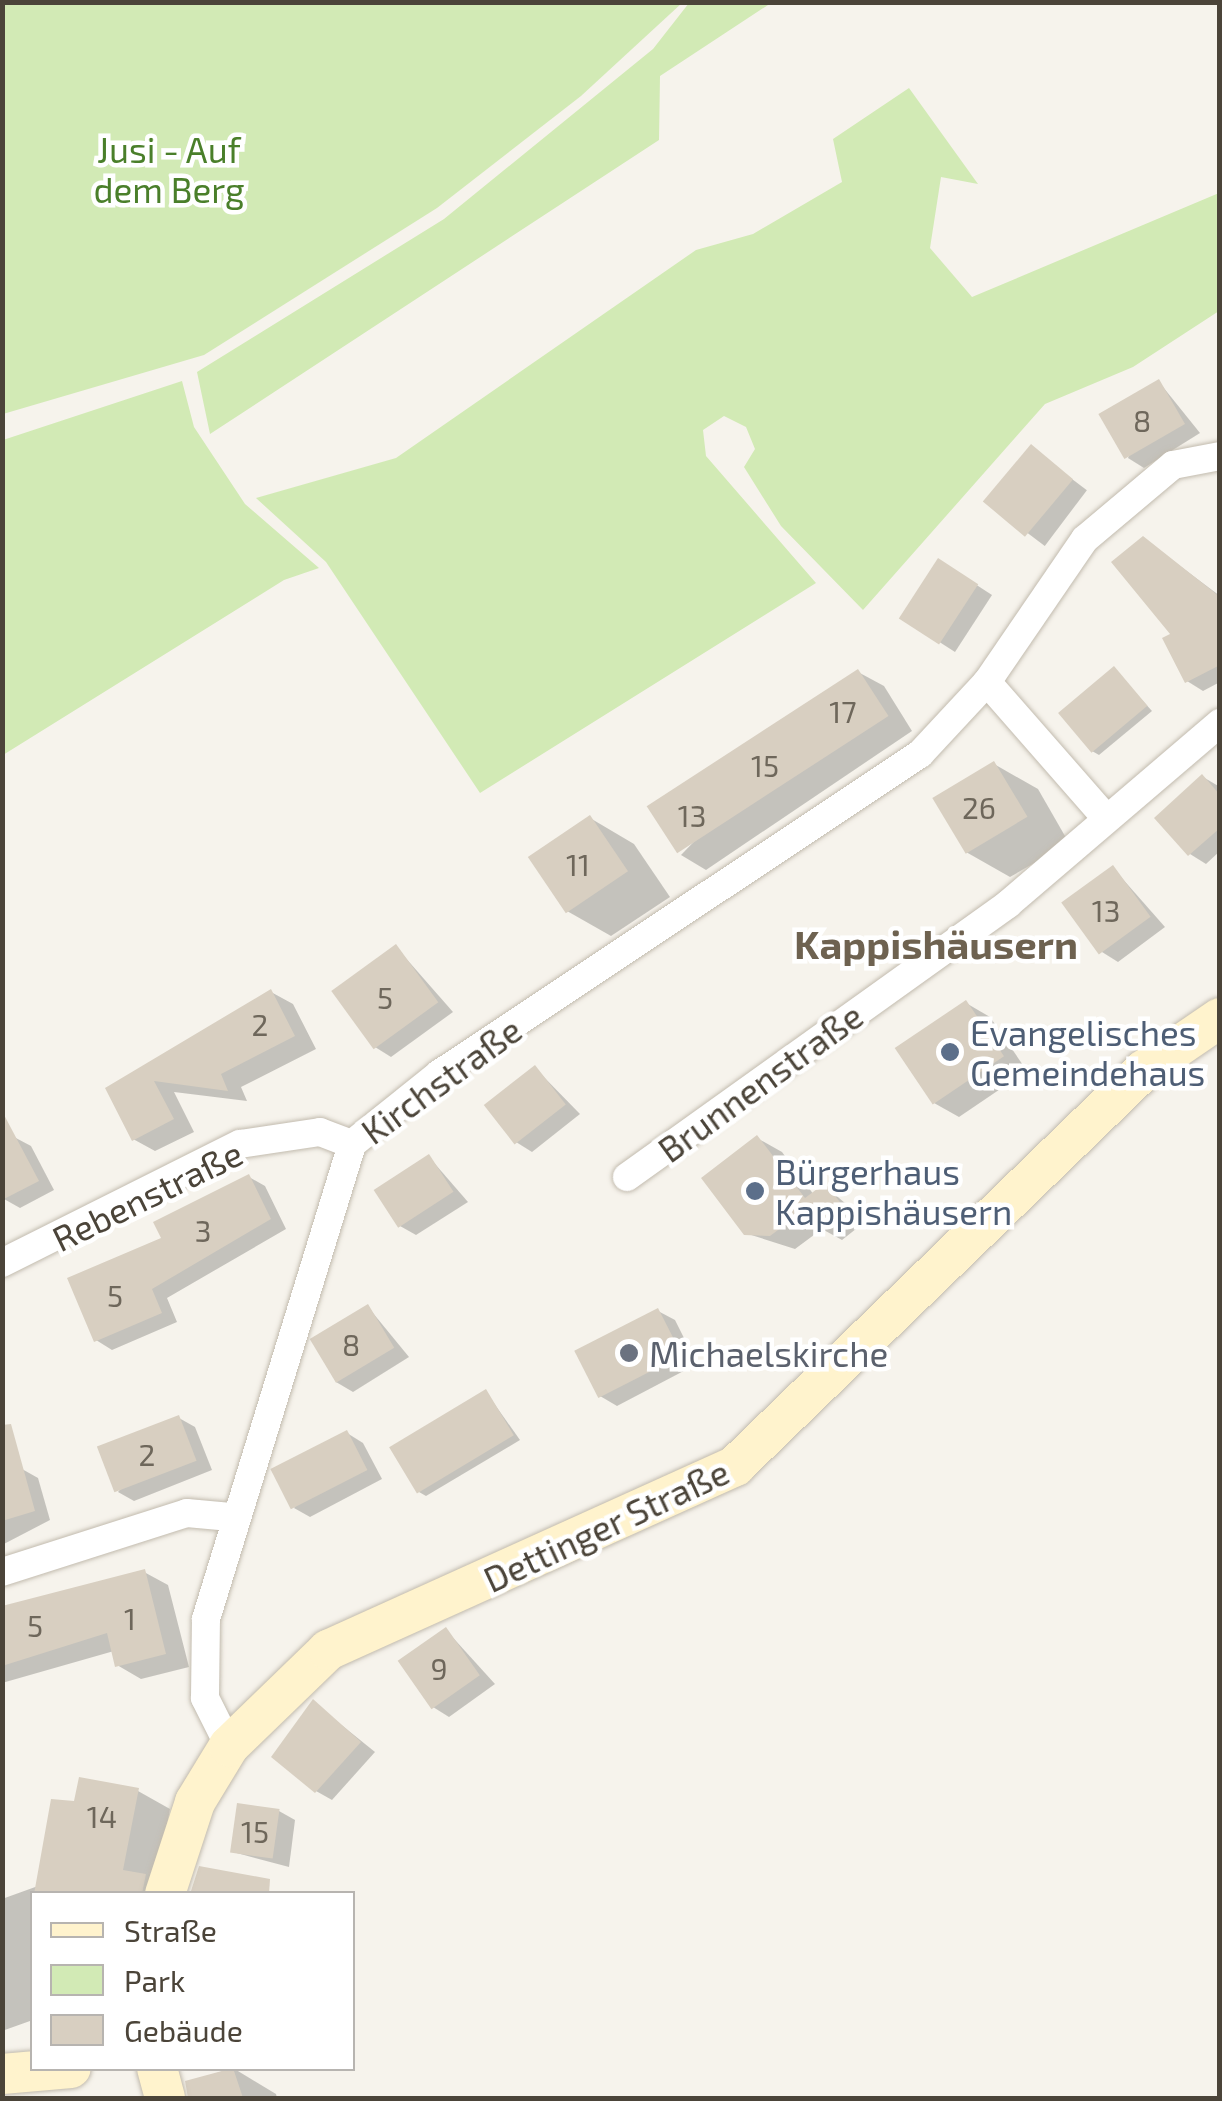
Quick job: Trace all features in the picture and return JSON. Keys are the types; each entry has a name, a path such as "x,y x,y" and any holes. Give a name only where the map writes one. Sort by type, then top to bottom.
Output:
{"street":[{"name":"Kirchstraße","path":"229,1746 205,1698 206,1619 230,1517 352,1144 440,1074 920,754 987,682 1085,538 1173,465 1220,456"},
{"path":"987,682 1106,818"},
{"name":"Brunnenstraße","path":"627,1177 1008,904 1220,723"},
{"name":"Dettinger Straße","path":"165,1891 194,1802 229,1746 328,1650 736,1466 1144,1070 1220,1018"},
{"name":"Rebenstraße","path":"2,1264 240,1144 320,1132 352,1144"},
{"path":"2,1572 187,1513 230,1517"},
{"path":"2,2074 36,2071"},
{"path":"158,2071 165,2098"}],"green space":[{"name":"Jusi - Auf dem Berg","path":"3,2 682,3 581,96 437,208 204,355 3,414"},
{"path":"689,3 771,3 660,76 659,140 210,434 197,372 444,219 653,49"},
{"path":"909,88 978,184 941,177 930,248 972,297 1219,193 1219,311 1133,367 1045,404 863,610 781,526 744,467 755,449 746,427 724,416 703,430 706,456 816,583 480,793 326,562 256,498 396,458 696,250 753,234 842,182 833,139"},
{"path":"182,381 194,427 245,504 319,568 284,580 3,755 3,440"}],"building":[{"path":"1159,379 1185,424 1124,459 1098,414"},
{"path":"1031,444 1073,479 1025,537 983,501"},
{"path":"1143,536 1220,597 1220,665 1185,683 1162,638 1170,634 1111,562"},
{"path":"938,558 978,584 939,645 899,618"},
{"path":"1114,666 1147,706 1092,753 1058,713"},
{"path":"858,669 888,716 677,853 647,806"},
{"path":"994,761 1027,817 966,854 932,798"},
{"path":"1202,774 1220,795 1220,828 1188,856 1154,818"},
{"path":"590,815 628,871 566,913 528,857"},
{"path":"1113,865 1151,917 1099,954 1061,903"},
{"path":"396,944 438,1002 374,1049 331,991"},
{"path":"271,989 295,1036 221,1074 228,1091 154,1081 174,1119 132,1141 105,1088"},
{"name":"Evangelisches Gemeindehaus","path":"966,1000 1004,1056 933,1104 895,1048"},
{"path":"535,1065 566,1104 515,1144 484,1105"},
{"path":"2,1111 39,1181 2,1200"},
{"name":"Bürgerhaus Kappishäusern","path":"757,1135 805,1198 825,1183 843,1206 816,1228 802,1212 770,1236 744,1235 701,1178"},
{"path":"429,1154 454,1192 398,1228 374,1190"},
{"path":"249,1174 271,1219 152,1289 162,1313 94,1342 67,1278 161,1238 153,1222"},
{"path":"368,1304 394,1348 336,1383 310,1339"},
{"name":"Michaelskirche","path":"658,1308 682,1355 598,1398 574,1351"},
{"path":"486,1389 514,1435 417,1493 389,1447"},
{"path":"179,1415 197,1461 114,1492 97,1447"},
{"path":"11,1424 35,1511 2,1521 2,1425"},
{"path":"347,1430 367,1470 291,1509 270,1469"},
{"path":"145,1569 166,1654 115,1667 107,1633 2,1666 2,1606"},
{"path":"446,1627 480,1675 432,1709 398,1661"},
{"path":"313,1699 361,1742 315,1793 271,1757"},
{"path":"79,1777 139,1788 123,1870 146,1874 143,1891 35,1891 51,1799 74,1801"},
{"path":"237,1803 280,1809 273,1858 230,1853"},
{"path":"199,1866 270,1879 269,1891 191,1891"},
{"path":"234,2071 243,2098 188,2098 185,2081"}],"place":[{"name":"Evangelisches Gemeindehaus","path":"950,1052"},
{"name":"Bürgerhaus Kappishäusern","path":"755,1191"},
{"name":"Michaelskirche","path":"629,1353"}],"district":[{"name":"Kappishäusern","path":"936,943"}]}
